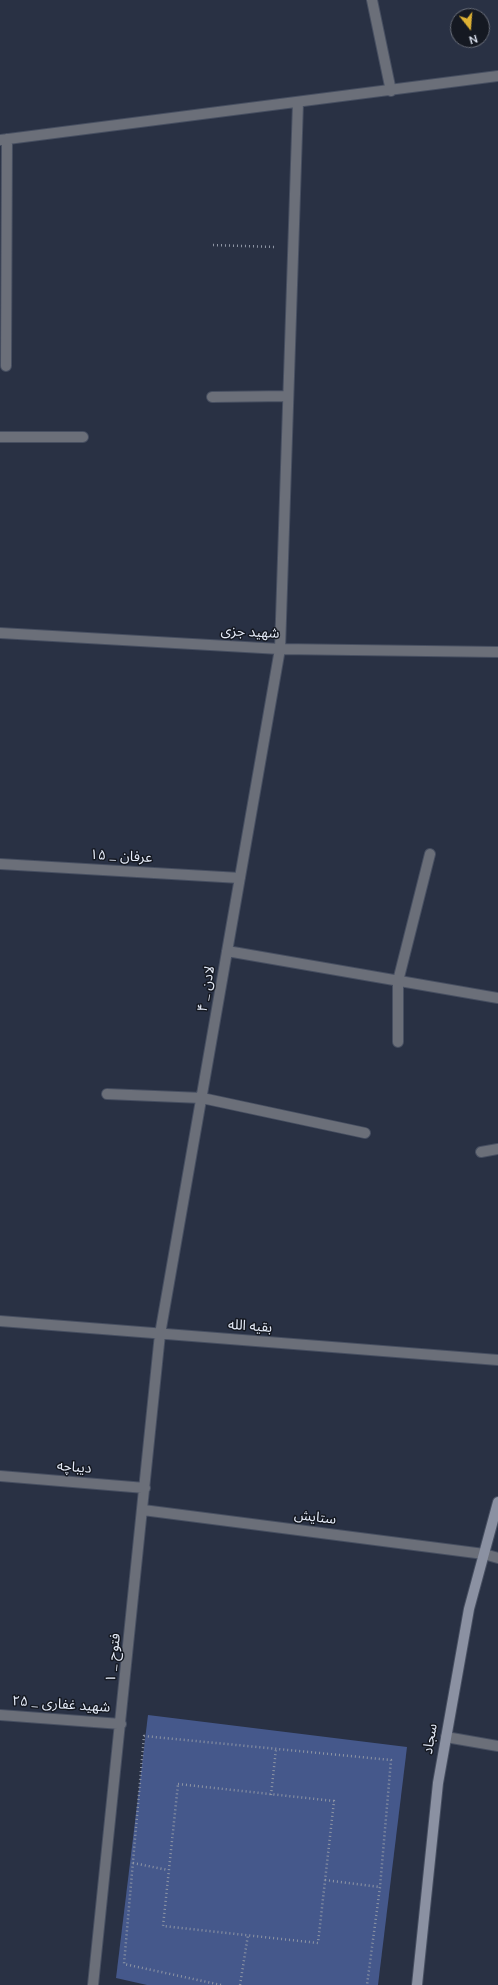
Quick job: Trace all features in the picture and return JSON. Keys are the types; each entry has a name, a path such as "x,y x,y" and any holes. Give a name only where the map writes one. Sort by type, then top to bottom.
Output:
{"street":[{"path":"372,0 391,91"},
{"path":"6,366 3,274 4,140 498,76"},
{"name":"لادن _ ۴","path":"160,1334 280,649 298,103"},
{"path":"212,398 288,396"},
{"path":"0,437 83,437"},
{"name":"شهید جزی","path":"0,633 280,649 498,652"},
{"path":"398,1042 398,981 430,854"},
{"name":"عرفان _ ۱۵","path":"0,864 240,878"},
{"path":"227,951 498,998"},
{"path":"108,1094 202,1098 365,1133"},
{"path":"481,1152 498,1149"},
{"name":"بقیه الله","path":"0,1322 498,1360"},
{"name":"فتوح _ ۱","path":"93,1985 160,1334"},
{"name":"دیباچه","path":"0,1476 145,1488"},
{"name":"سجاد","path":"417,1985 438,1783 469,1609 498,1502"},
{"name":"ستایش","path":"143,1510 484,1554 498,1558"},
{"name":"شهید غفاری _ ۲۵","path":"0,1715 121,1724"},
{"path":"446,1737 498,1746"}],"path":[{"path":"213,245 294,248"},
{"path":"221,1985 124,1964 144,1736 391,1760 380,1887 367,1985"},
{"path":"271,1795 276,1749"},
{"path":"178,1784 334,1801 318,1942 163,1926 168,1870 178,1784"},
{"path":"133,1863 168,1870"},
{"path":"325,1880 380,1887"},
{"path":"240,1985 248,1935"}],"shaded area":[{"path":"148,1715 407,1747 378,1985 147,1985 116,1978"}]}
